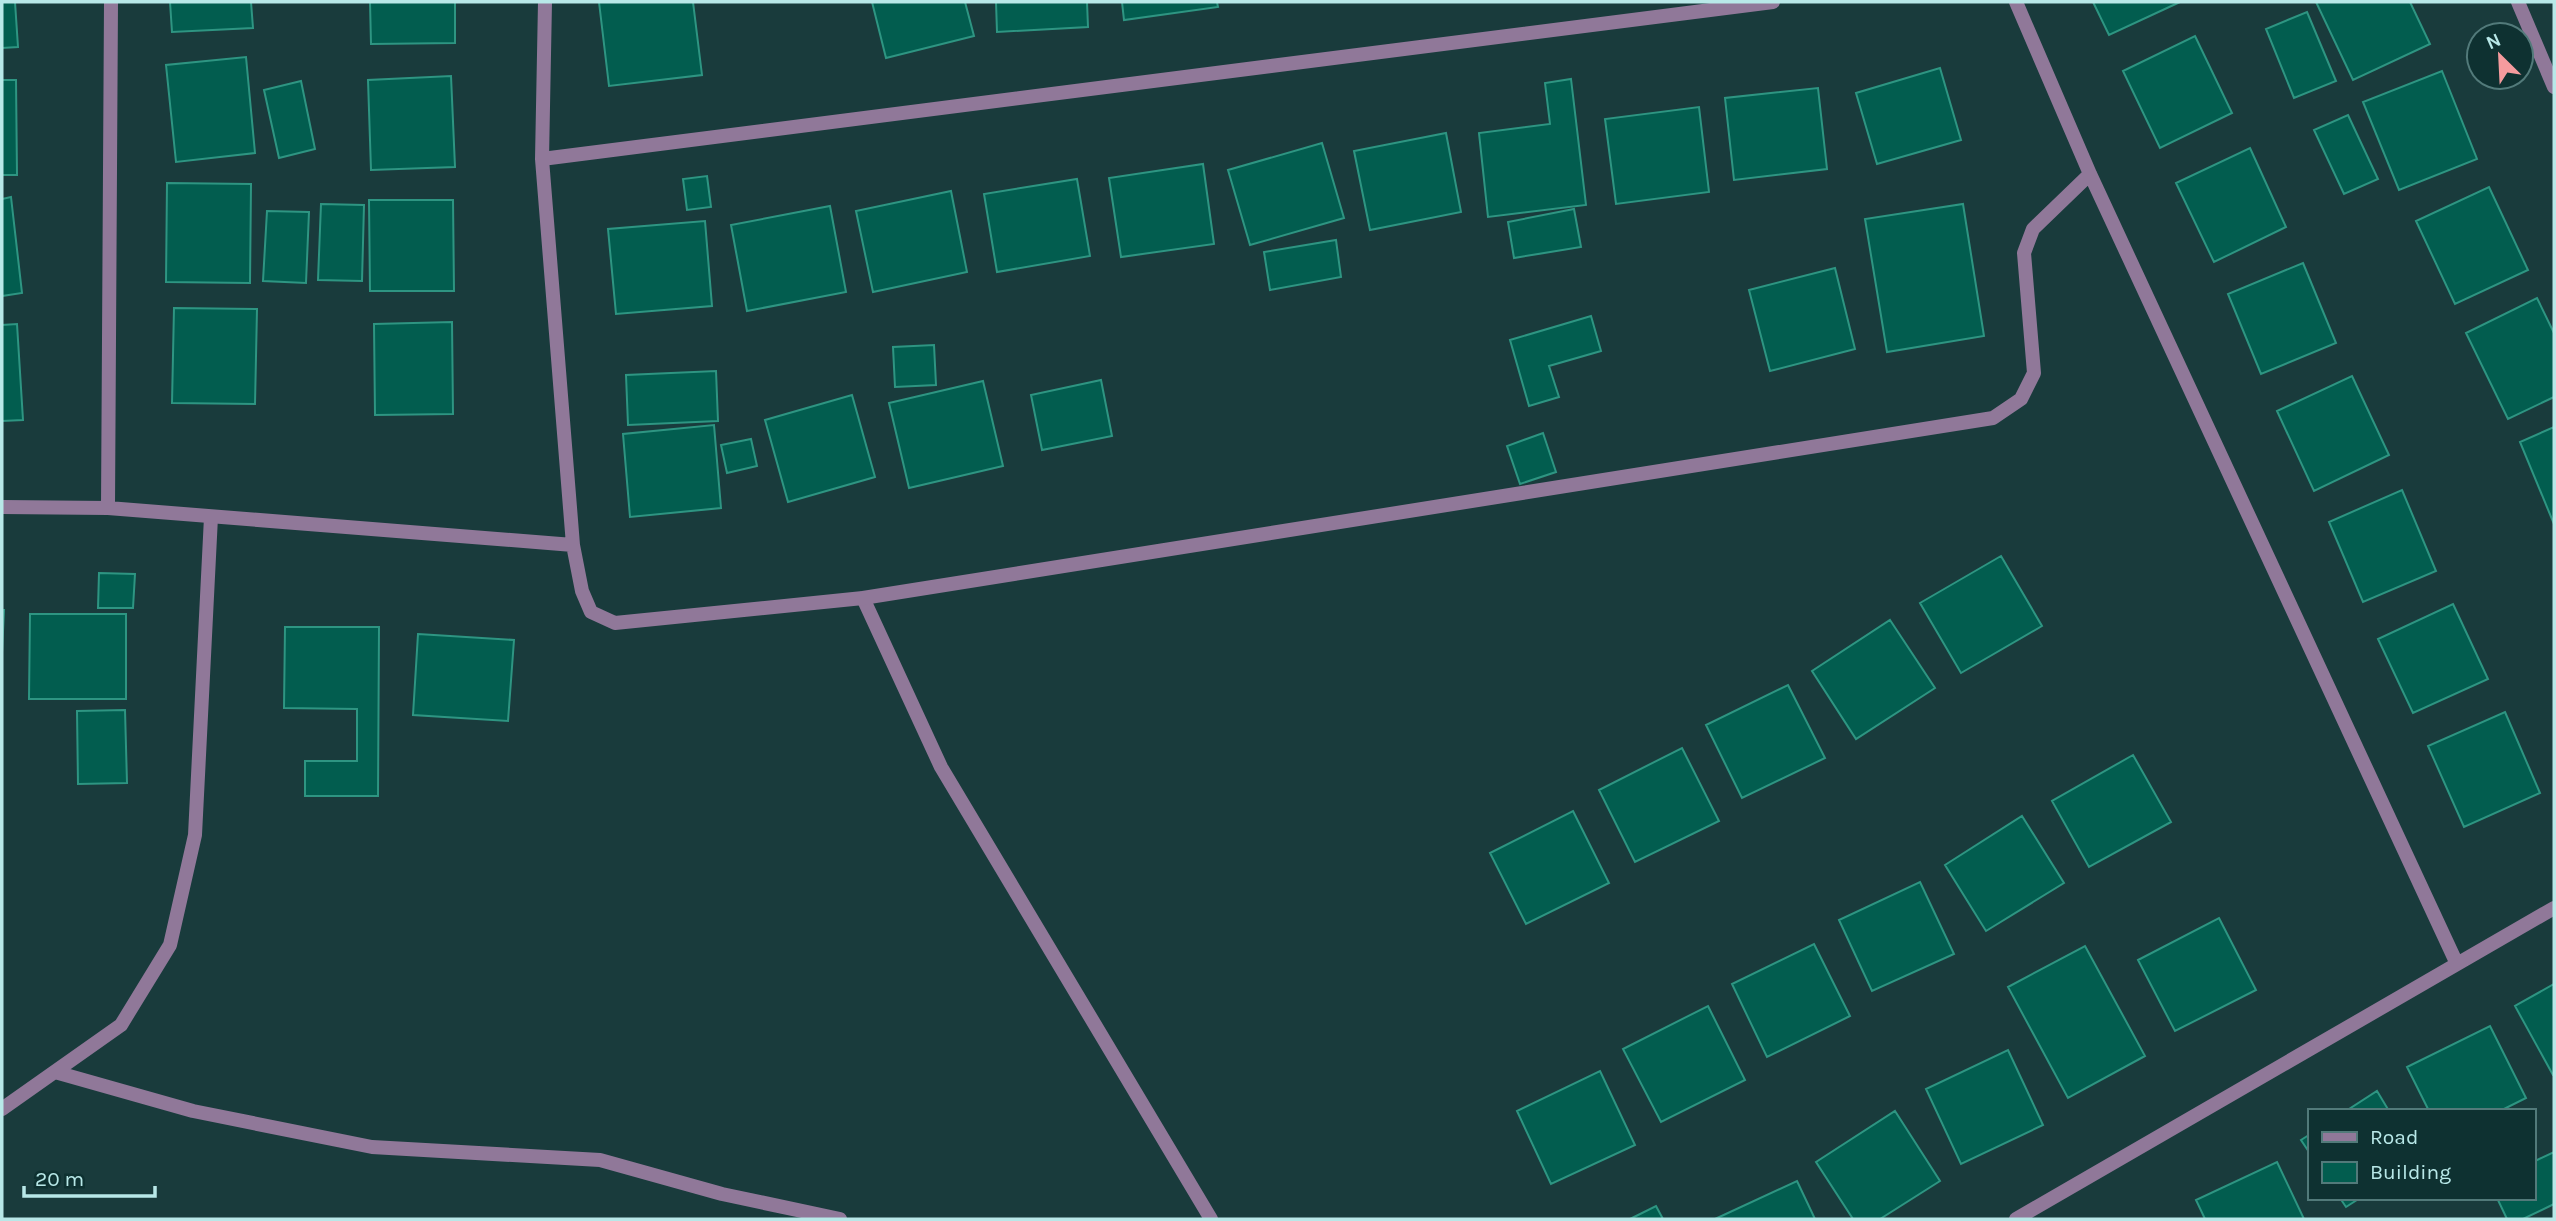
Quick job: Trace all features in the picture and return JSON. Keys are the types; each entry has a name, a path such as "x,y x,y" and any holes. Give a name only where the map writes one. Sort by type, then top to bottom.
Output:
{"street":[{"path":"108,508 111,2"},
{"path":"545,2 541,159 573,545 582,591 591,612 615,623 863,598 1993,418 2021,399 2034,373 2024,253 2033,229 2090,174"},
{"path":"541,159 1773,2"},
{"path":"2016,2 2090,174 2457,964"},
{"path":"2518,2 2554,87"},
{"path":"2,507 108,508 573,545"},
{"path":"2,1109 121,1025 170,945 195,835 211,517"},
{"path":"863,598 941,767 1211,1219"},
{"path":"2015,1219 2554,908"},
{"path":"55,1072 193,1111 372,1147 600,1160 722,1194 840,1219"}],"building":[{"path":"2,2 15,2 18,47 2,48"},
{"path":"170,2 251,2 253,28 172,32"},
{"path":"370,2 455,2 455,43 371,44"},
{"path":"599,2 693,2 702,75 609,86"},
{"path":"872,2 965,2 974,36 886,58"},
{"path":"996,2 1087,2 1088,27 997,32"},
{"path":"1122,2 1217,2 1218,7 1124,20"},
{"path":"2093,2 2180,2 2109,35"},
{"path":"2316,2 2410,2 2430,44 2353,80"},
{"path":"2307,12 2336,81 2294,98 2266,29"},
{"path":"2195,36 2232,113 2160,148 2123,71"},
{"path":"246,57 255,153 176,162 166,65"},
{"path":"1940,68 1961,140 1877,164 1856,93"},
{"path":"2442,71 2477,159 2399,190 2363,102"},
{"path":"451,76 455,167 371,170 368,80"},
{"path":"1571,79 1586,205 1488,217 1479,133 1550,124 1545,83"},
{"path":"2,80 16,80 17,175 2,175"},
{"path":"301,81 315,149 279,158 264,90"},
{"path":"1818,88 1827,169 1734,180 1725,98"},
{"path":"1699,107 1709,192 1616,204 1605,119"},
{"path":"2348,115 2378,179 2344,194 2314,130"},
{"path":"1446,133 1461,212 1370,230 1354,151"},
{"path":"1322,143 1344,218 1250,245 1228,170"},
{"path":"2250,148 2286,227 2214,262 2176,183"},
{"path":"1203,164 1214,244 1121,257 1109,178"},
{"path":"707,176 711,207 687,210 683,179"},
{"path":"1077,179 1090,256 997,272 984,194"},
{"path":"167,183 251,184 250,283 166,282"},
{"path":"2489,187 2528,270 2455,304 2416,221"},
{"path":"951,191 967,272 873,292 856,211"},
{"path":"11,197 22,293 2,296 2,199"},
{"path":"369,200 453,200 454,291 370,291"},
{"path":"321,204 364,205 362,281 318,280"},
{"path":"1963,204 1984,336 1887,352 1865,219"},
{"path":"830,206 846,292 747,311 731,225"},
{"path":"1574,209 1581,247 1514,258 1508,222"},
{"path":"267,211 309,212 306,283 263,281"},
{"path":"705,221 712,306 616,314 608,229"},
{"path":"1336,240 1341,277 1270,290 1264,252"},
{"path":"2303,263 2336,343 2261,374 2228,294"},
{"path":"1835,268 1855,349 1770,371 1749,290"},
{"path":"2537,298 2554,333 2554,397 2508,419 2466,333"},
{"path":"174,308 257,309 255,404 172,403"},
{"path":"1591,316 1601,351 1549,366 1559,397 1529,406 1510,340"},
{"path":"452,322 453,414 375,415 374,324"},
{"path":"17,324 23,420 2,421 2,325"},
{"path":"934,345 936,385 895,387 893,347"},
{"path":"716,371 718,421 628,425 626,375"},
{"path":"2352,376 2389,455 2314,491 2277,411"},
{"path":"1101,380 1112,436 1042,450 1031,395"},
{"path":"983,381 1003,466 909,488 889,403"},
{"path":"852,395 875,477 788,502 765,420"},
{"path":"714,425 721,508 630,517 623,434"},
{"path":"2554,427 2554,524 2520,442"},
{"path":"1543,433 1556,472 1520,484 1507,446"},
{"path":"751,439 757,466 727,473 721,445"},
{"path":"2402,490 2436,571 2363,602 2329,522"},
{"path":"2001,556 2042,626 1961,673 1920,603"},
{"path":"99,573 135,574 133,608 98,608"},
{"path":"2453,604 2488,679 2413,713 2378,639"},
{"path":"2,610 4,610 2,653"},
{"path":"30,614 126,614 126,699 29,699"},
{"path":"1890,620 1935,688 1856,739 1812,671"},
{"path":"285,627 379,627 378,796 305,796 305,761 357,761 357,709 284,708"},
{"path":"418,634 514,640 508,721 413,715"},
{"path":"1788,685 1825,758 1742,798 1706,725"},
{"path":"125,710 127,783 78,784 77,711"},
{"path":"2505,712 2540,793 2464,827 2428,746"},
{"path":"1682,748 1719,821 1635,862 1599,790"},
{"path":"2133,755 2171,822 2089,867 2052,801"},
{"path":"1573,811 1609,883 1526,924 1490,853"},
{"path":"2022,816 2064,883 1986,931 1945,865"},
{"path":"1920,882 1954,954 1872,991 1839,920"},
{"path":"2219,918 2256,990 2175,1031 2138,960"},
{"path":"1814,944 1850,1016 1767,1057 1732,984"},
{"path":"2085,946 2145,1056 2068,1098 2008,987"},
{"path":"2554,984 2554,1075 2553,1075 2515,1006"},
{"path":"1708,1006 1745,1080 1661,1122 1623,1049"},
{"path":"2490,1026 2526,1098 2504,1109 2428,1109 2407,1067"},
{"path":"2008,1050 2043,1125 1961,1164 1926,1089"},
{"path":"1600,1071 1635,1145 1551,1184 1517,1111"},
{"path":"2377,1091 2388,1109 2349,1109"},
{"path":"1895,1111 1940,1181 1880,1219 1853,1219 1816,1162"},
{"path":"2308,1136 2308,1150 2301,1140"},
{"path":"2554,1152 2554,1204 2523,1219 2507,1219 2498,1200 2535,1200 2535,1161"},
{"path":"2277,1162 2304,1219 2205,1219 2196,1200"},
{"path":"1797,1181 1815,1219 1715,1219"},
{"path":"2341,1200 2357,1200 2346,1207"},
{"path":"1656,1206 1663,1219 1630,1219"}]}
